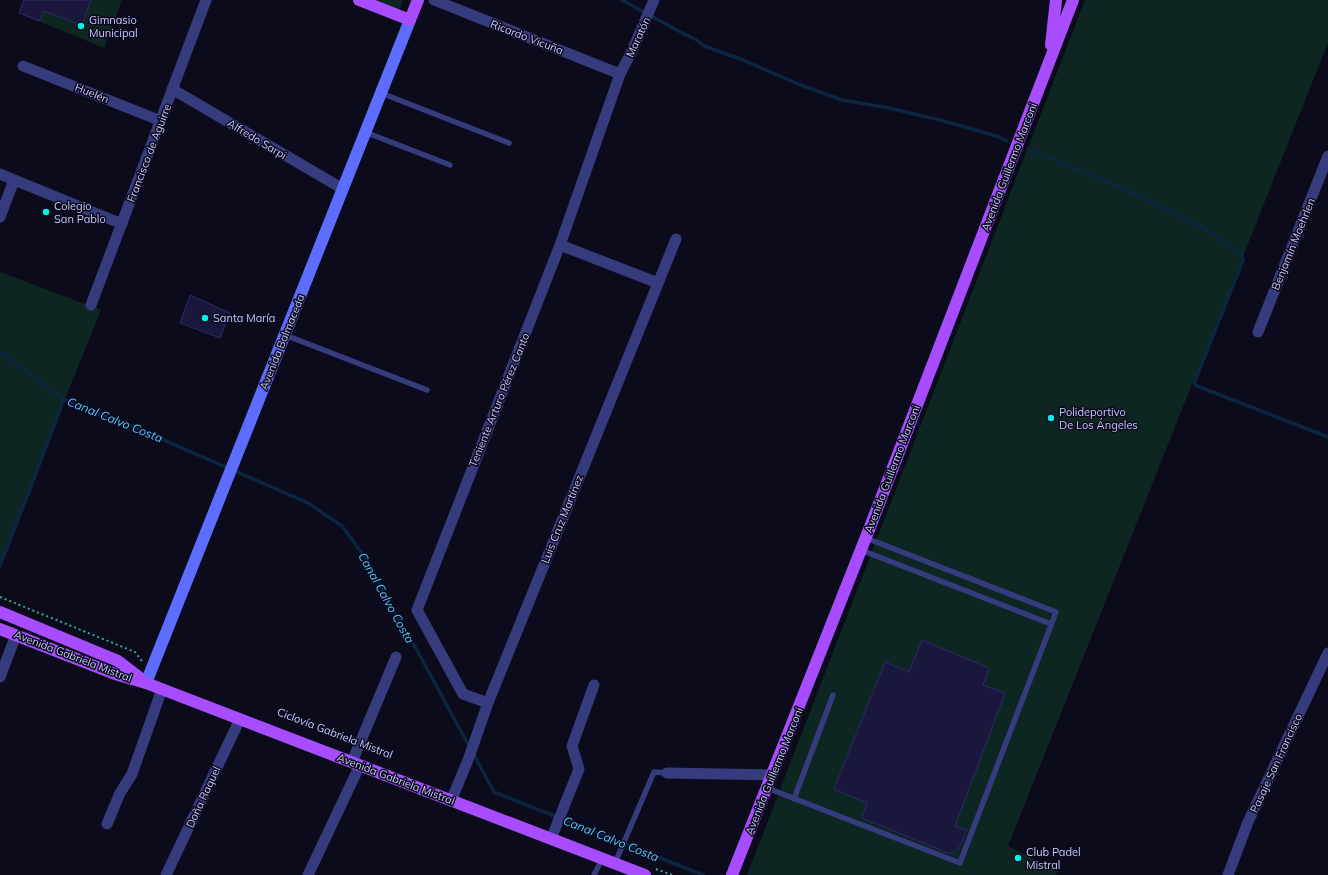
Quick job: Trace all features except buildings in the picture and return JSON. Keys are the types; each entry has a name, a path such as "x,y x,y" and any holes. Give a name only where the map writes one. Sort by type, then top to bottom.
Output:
{"main road":[{"path":"359,0 410,20"},
{"name":"Avenida Balmaceda","path":"148,677 418,0"},
{"name":"Avenida Guillermo Marconi","path":"1049,62 1056,0"},
{"name":"Avenida Guillermo Marconi","path":"732,875 865,538 1073,0"},
{"name":"Avenida Gabriela Mistral","path":"0,612 118,661 148,677 162,689 602,859 617,858 649,871"},
{"name":"Avenida Gabriela Mistral","path":"1,632 16,635 115,674 148,677"}],"street":[{"name":"Francisco de Aguirre","path":"91,305 206,0"},
{"name":"Ricardo Vicuña","path":"434,0 620,74"},
{"name":"Maratón","path":"620,74 632,51 654,0"},
{"name":"Huelén","path":"23,66 161,121"},
{"name":"Teniente Arturo Pérez Canto","path":"488,703 463,694 417,610 560,245 620,74"},
{"name":"Alfredo Sarpi","path":"172,89 343,189"},
{"name":"Benjamín Moehrlen","path":"1258,332 1328,156"},
{"path":"0,174 122,224"},
{"path":"0,217 14,180"},
{"name":"Luis Cruz Martínez","path":"451,801 468,760 488,703 676,239"},
{"path":"560,245 658,283"},
{"path":"0,677 16,635"},
{"name":"Pasaje San Francisco","path":"1228,875 1251,816 1328,653"},
{"path":"308,875 356,764 396,657"},
{"path":"551,839 579,769 572,746 594,685"},
{"path":"107,824 120,793 132,774 162,689"},
{"name":"Doña Raquel","path":"166,875 240,719"},
{"path":"667,773 772,776"}],"lane":[{"path":"381,93 509,143"},
{"path":"365,132 450,165"},
{"path":"285,335 427,390"},
{"path":"767,788 960,863 1056,612 865,538"},
{"path":"860,550 1051,624"},
{"path":"794,798 832,695"},
{"path":"617,858 654,772 667,773"},
{"path":"594,875 602,859"}],"path":[{"path":"0,597 135,652 148,677"},
{"path":"649,871 672,875"}],"green space":[{"name":"Gimnasio Municipal","path":"24,0 122,0 104,48 19,13"},
{"path":"365,0 403,0 398,13"},
{"name":"Polideportivo De Los Ángeles","path":"1085,0 1328,0 1328,43 1008,846 1058,871 1056,875 747,875"},
{"path":"0,272 101,310 66,396 0,570"}],"waterway":[{"path":"622,0 697,40 704,46 743,60 798,84 842,100 889,108 944,121 996,136 1007,141"},
{"path":"1028,149 1124,189 1199,225 1242,254 1243,260 1194,383 1197,386 1328,437"},
{"name":"Canal Calvo Costa","path":"0,352 69,402 90,411 118,420 308,503 342,526 370,564 393,611 418,652 470,748"},
{"path":"0,565 64,399"},
{"name":"Canal Calvo Costa","path":"473,753 494,792 703,875"}],"place":[{"name":"Gimnasio Municipal","path":"81,26"},
{"name":"Colegio San Pablo","path":"46,212"},
{"name":"Santa María","path":"205,318"},
{"name":"Polideportivo De Los Ángeles","path":"1051,418"},
{"name":"Club Padel Mistral","path":"1018,858"}]}
